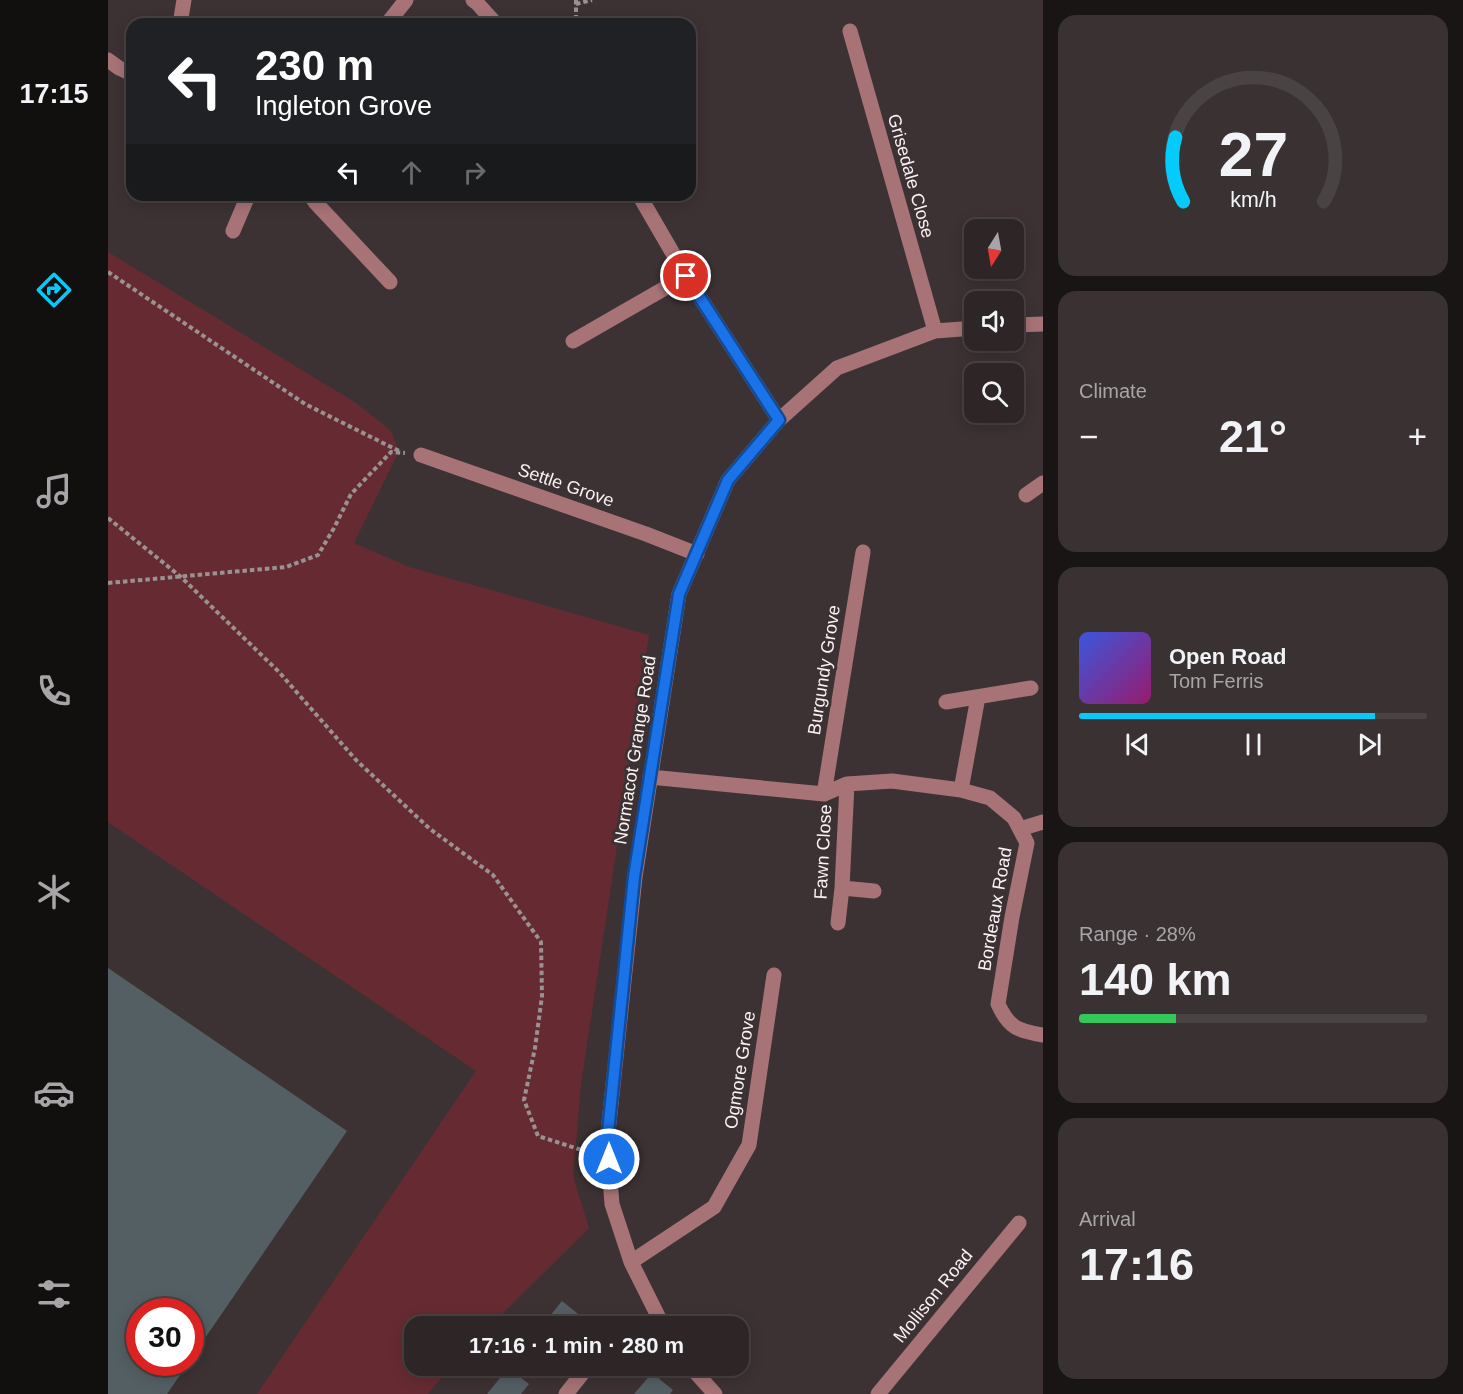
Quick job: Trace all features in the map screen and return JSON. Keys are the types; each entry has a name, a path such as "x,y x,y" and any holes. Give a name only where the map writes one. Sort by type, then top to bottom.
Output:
{"street":[{"path":"181,18 184,0"},
{"path":"392,18 406,0"},
{"path":"473,0 491,18"},
{"name":"Grisedale Close","path":"850,31 935,331"},
{"path":"108,60 126,71"},
{"path":"233,231 246,201"},
{"path":"314,201 390,282"},
{"path":"642,201 686,276 779,420"},
{"path":"573,341 686,276"},
{"path":"1024,325 1043,324"},
{"name":"Normacot Grange Road","path":"658,1316 631,1262 612,1204 607,1142 634,877 679,594 728,480 779,420 837,368 935,331 964,329"},
{"name":"Settle Grove","path":"421,455 646,534 696,554"},
{"path":"1026,495 1043,483"},
{"name":"Burgundy Grove","path":"824,794 863,552"},
{"path":"946,702 1031,688"},
{"path":"960,790 978,697"},
{"name":"Bordeaux Road","path":"650,777 824,794 847,784 892,781 960,790 990,798 1014,818 1027,843 998,1004 1004,1016 1023,1032 1043,1035"},
{"name":"Fawn Close","path":"838,923 847,784"},
{"path":"1020,829 1043,822"},
{"path":"842,888 874,891"},
{"name":"Ogmore Grove","path":"631,1262 714,1207 749,1145 774,975"},
{"name":"Mollison Road","path":"878,1394 1018,1223"},
{"path":"566,1394 580,1376"},
{"path":"699,1376 715,1394"}],"path":[{"path":"576,18 576,2 592,0"},
{"path":"108,272 305,404 399,451"},
{"path":"108,583 286,567 318,555 351,494 392,452 421,455"},
{"path":"108,519 181,578 279,672 356,760 430,829 493,875 541,942 542,996 535,1047 524,1100 538,1136 609,1159"}],"shaded area":[{"path":"108,252 356,403 391,431 399,451 354,543 409,567 649,635 581,1084 573,1176 589,1228 500,1316 404,1316 404,1376 443,1376 428,1394 257,1394 476,1071 108,822"}],"building":[{"path":"108,968 347,1131 204,1340 204,1298 126,1298 126,1376 179,1376 167,1394 108,1394"},
{"path":"562,1301 581,1316 550,1316"},
{"path":"502,1376 518,1376 529,1384 521,1394 487,1394"},
{"path":"649,1376 656,1376 673,1390 670,1394 634,1394"}],"route":[{"path":"609,1159 607,1142 634,877 679,594 728,480 779,420 686,276"}]}
